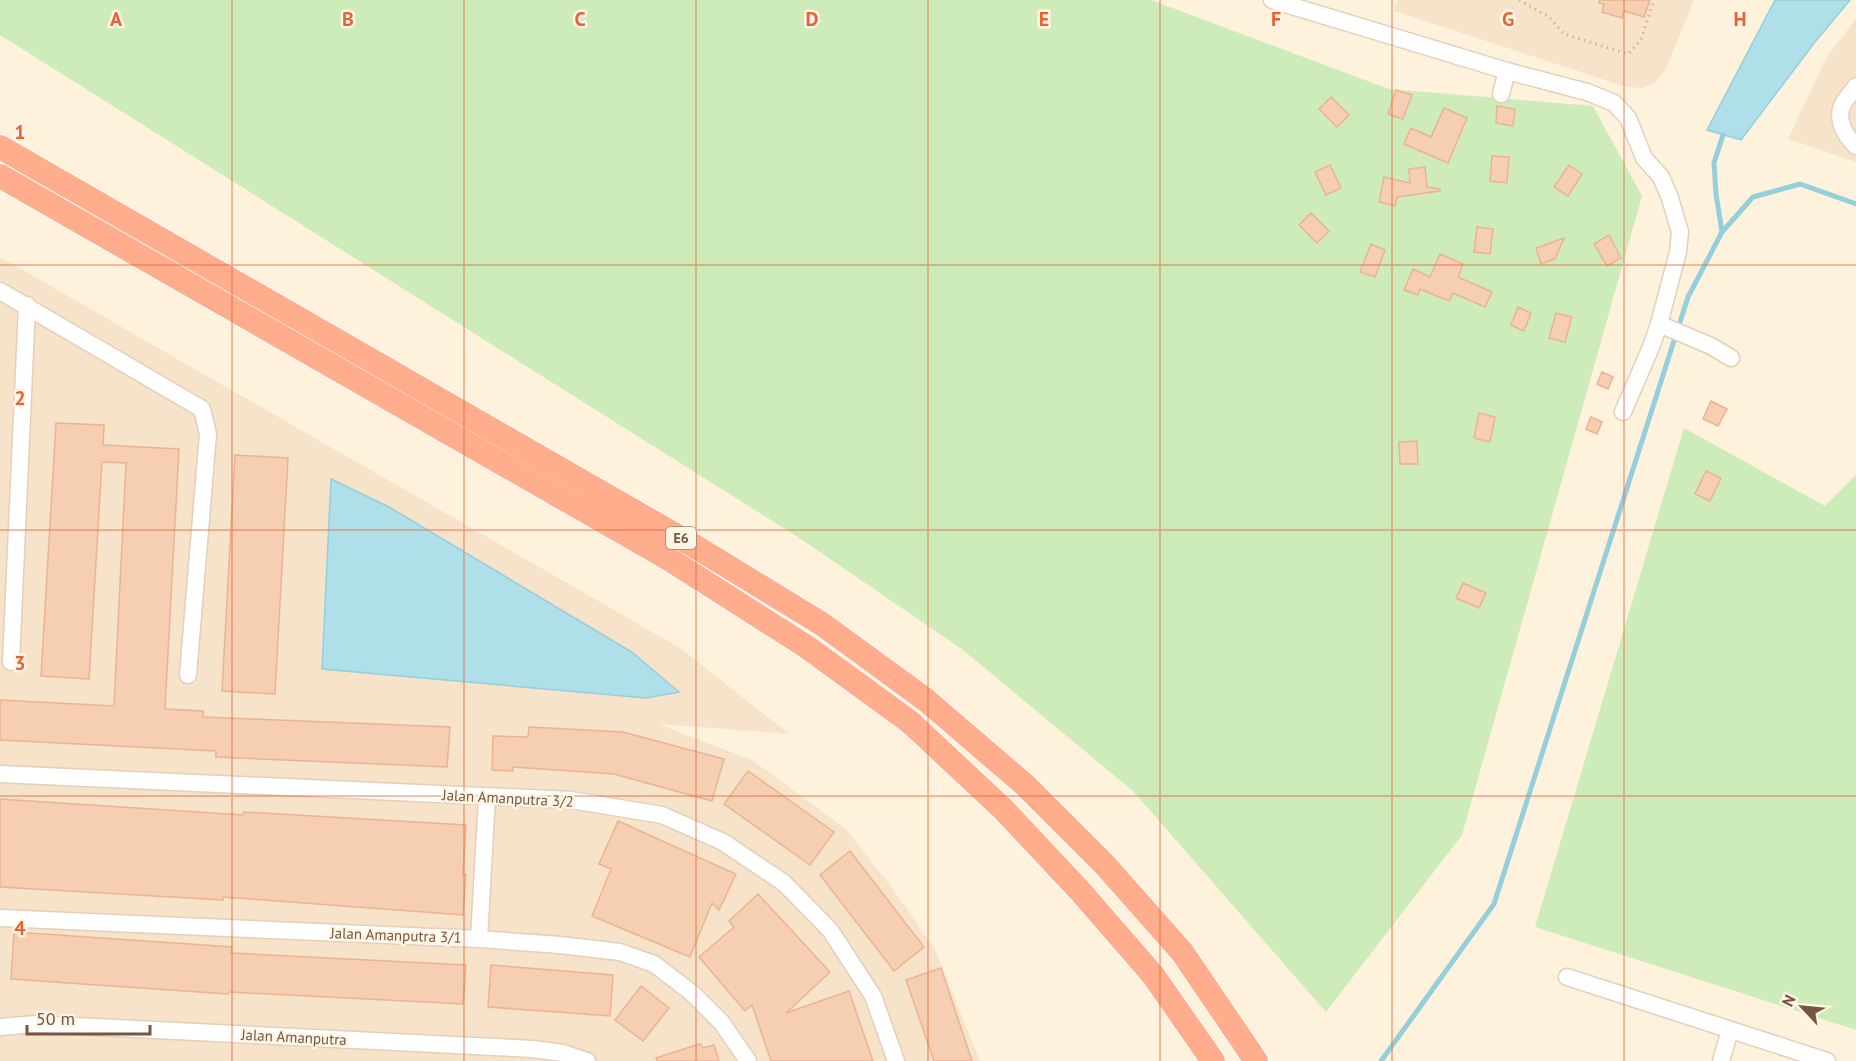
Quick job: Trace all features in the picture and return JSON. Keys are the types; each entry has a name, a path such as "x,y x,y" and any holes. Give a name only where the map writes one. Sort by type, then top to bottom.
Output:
{"highway":[{"name":"E6","path":"0,147 691,544 822,624 926,700 1025,785 1105,865 1182,952 1256,1061"},
{"name":"E6","path":"0,176 664,556 807,647 910,722 1003,809 1080,891 1152,975 1214,1061"}],"street":[{"path":"1272,0 1610,100 1628,118 1644,158 1661,177 1680,232 1678,252 1652,347 1623,412"},
{"path":"1502,94 1507,71"},
{"path":"1856,86 1842,105 1840,114 1846,134 1856,146"},
{"path":"0,291 202,409 208,434 188,675"},
{"path":"11,662 27,305"},
{"path":"1659,324 1711,346 1731,358"},
{"name":"Jalan Amanputra 3/2","path":"0,774 571,800 662,815 723,842 784,883 830,930 873,996 896,1061"},
{"path":"478,939 487,796"},
{"name":"Jalan Amanputra 3/1","path":"0,918 478,939 621,952 654,964 692,993 722,1023 748,1061"},
{"path":"1567,977 1827,1061"},
{"name":"Jalan Amanputra","path":"0,1027 36,1024 533,1049 563,1053 587,1061"},
{"path":"1722,1061 1730,1030"}],"path":[{"path":"1519,0 1549,16 1564,34 1628,54 1641,40 1654,0"}],"shaded area":[{"path":"1398,0 1694,0 1666,69 1656,82 1643,88 1627,87 1394,11"},
{"path":"1856,19 1856,162 1788,139 1828,55"},
{"path":"0,257 680,648 789,734 658,724 752,760 846,829 893,889 935,950 980,1061 0,1061"}],"green space":[{"path":"0,0 1151,0 1389,89 1593,106 1642,196 1462,835 1326,1012 1133,791 963,650 801,539 0,35"},
{"path":"1684,428 1825,506 1856,475 1856,1030 1535,927"}],"water":[{"path":"1775,0 1850,0 1815,42 1741,140 1707,130"},
{"path":"331,479 389,507 632,652 679,692 646,698 322,669"}],"building":[{"path":"1600,0 1650,0 1644,17 1624,11 1622,18 1602,12 1604,4 1599,3"},
{"path":"1396,90 1412,95 1403,119 1388,114"},
{"path":"1331,97 1349,115 1337,127 1319,109"},
{"path":"1497,106 1515,109 1513,126 1496,123"},
{"path":"1444,108 1467,118 1448,163 1404,144 1411,128 1431,137"},
{"path":"1492,156 1509,157 1507,183 1490,181"},
{"path":"1330,165 1341,188 1326,195 1315,172"},
{"path":"1569,165 1582,174 1568,196 1554,187"},
{"path":"1425,167 1427,187 1440,189 1440,191 1397,197 1395,206 1379,202 1384,177 1410,183 1409,169"},
{"path":"1311,213 1329,231 1317,243 1299,225"},
{"path":"1477,227 1493,229 1490,254 1474,252"},
{"path":"1609,235 1621,258 1607,266 1594,244"},
{"path":"1564,238 1555,259 1541,264 1536,248"},
{"path":"1371,244 1385,250 1375,277 1360,272"},
{"path":"1440,254 1463,264 1458,277 1492,292 1485,307 1453,293 1449,301 1420,289 1418,295 1404,290 1413,269 1430,277"},
{"path":"1518,307 1531,313 1524,331 1511,325"},
{"path":"1556,313 1572,317 1565,342 1549,338"},
{"path":"1602,372 1613,377 1608,389 1597,384"},
{"path":"1711,401 1727,409 1718,426 1703,419"},
{"path":"1479,413 1495,417 1490,442 1474,438"},
{"path":"1591,417 1602,422 1597,434 1586,429"},
{"path":"56,423 104,425 103,445 179,449 165,709 203,711 203,717 450,727 447,767 216,757 216,751 0,740 0,700 114,706 126,463 102,462 89,679 41,676"},
{"path":"1417,441 1418,464 1400,464 1399,442"},
{"path":"235,455 288,458 275,694 222,691"},
{"path":"1706,471 1721,478 1710,501 1695,494"},
{"path":"1463,583 1486,593 1479,608 1456,598"},
{"path":"529,727 623,732 724,759 712,801 614,774 513,767 513,771 492,770 493,736 528,737"},
{"path":"748,771 834,832 810,865 724,804"},
{"path":"0,799 243,815 244,812 466,825 463,915 223,897 223,900 0,887"},
{"path":"618,821 736,874 719,910 712,903 690,957 592,916 611,869 599,864"},
{"path":"850,851 924,947 894,971 820,875"},
{"path":"758,894 830,972 786,1013 849,991 873,1061 771,1061 752,1005 745,1011 699,957 734,927 729,921"},
{"path":"14,932 232,947 231,953 466,965 463,1004 229,992 228,994 11,979"},
{"path":"491,965 613,975 610,1016 488,1007"},
{"path":"941,968 972,1061 934,1061 906,980"},
{"path":"641,986 669,1008 643,1041 615,1020"},
{"path":"700,1044 703,1048 714,1045 719,1061 657,1061 656,1058"}],"waterway":[{"path":"1381,1061 1494,904 1688,297 1722,232 1714,163 1723,135"},
{"path":"1722,232 1753,197 1800,184 1856,204"}]}
